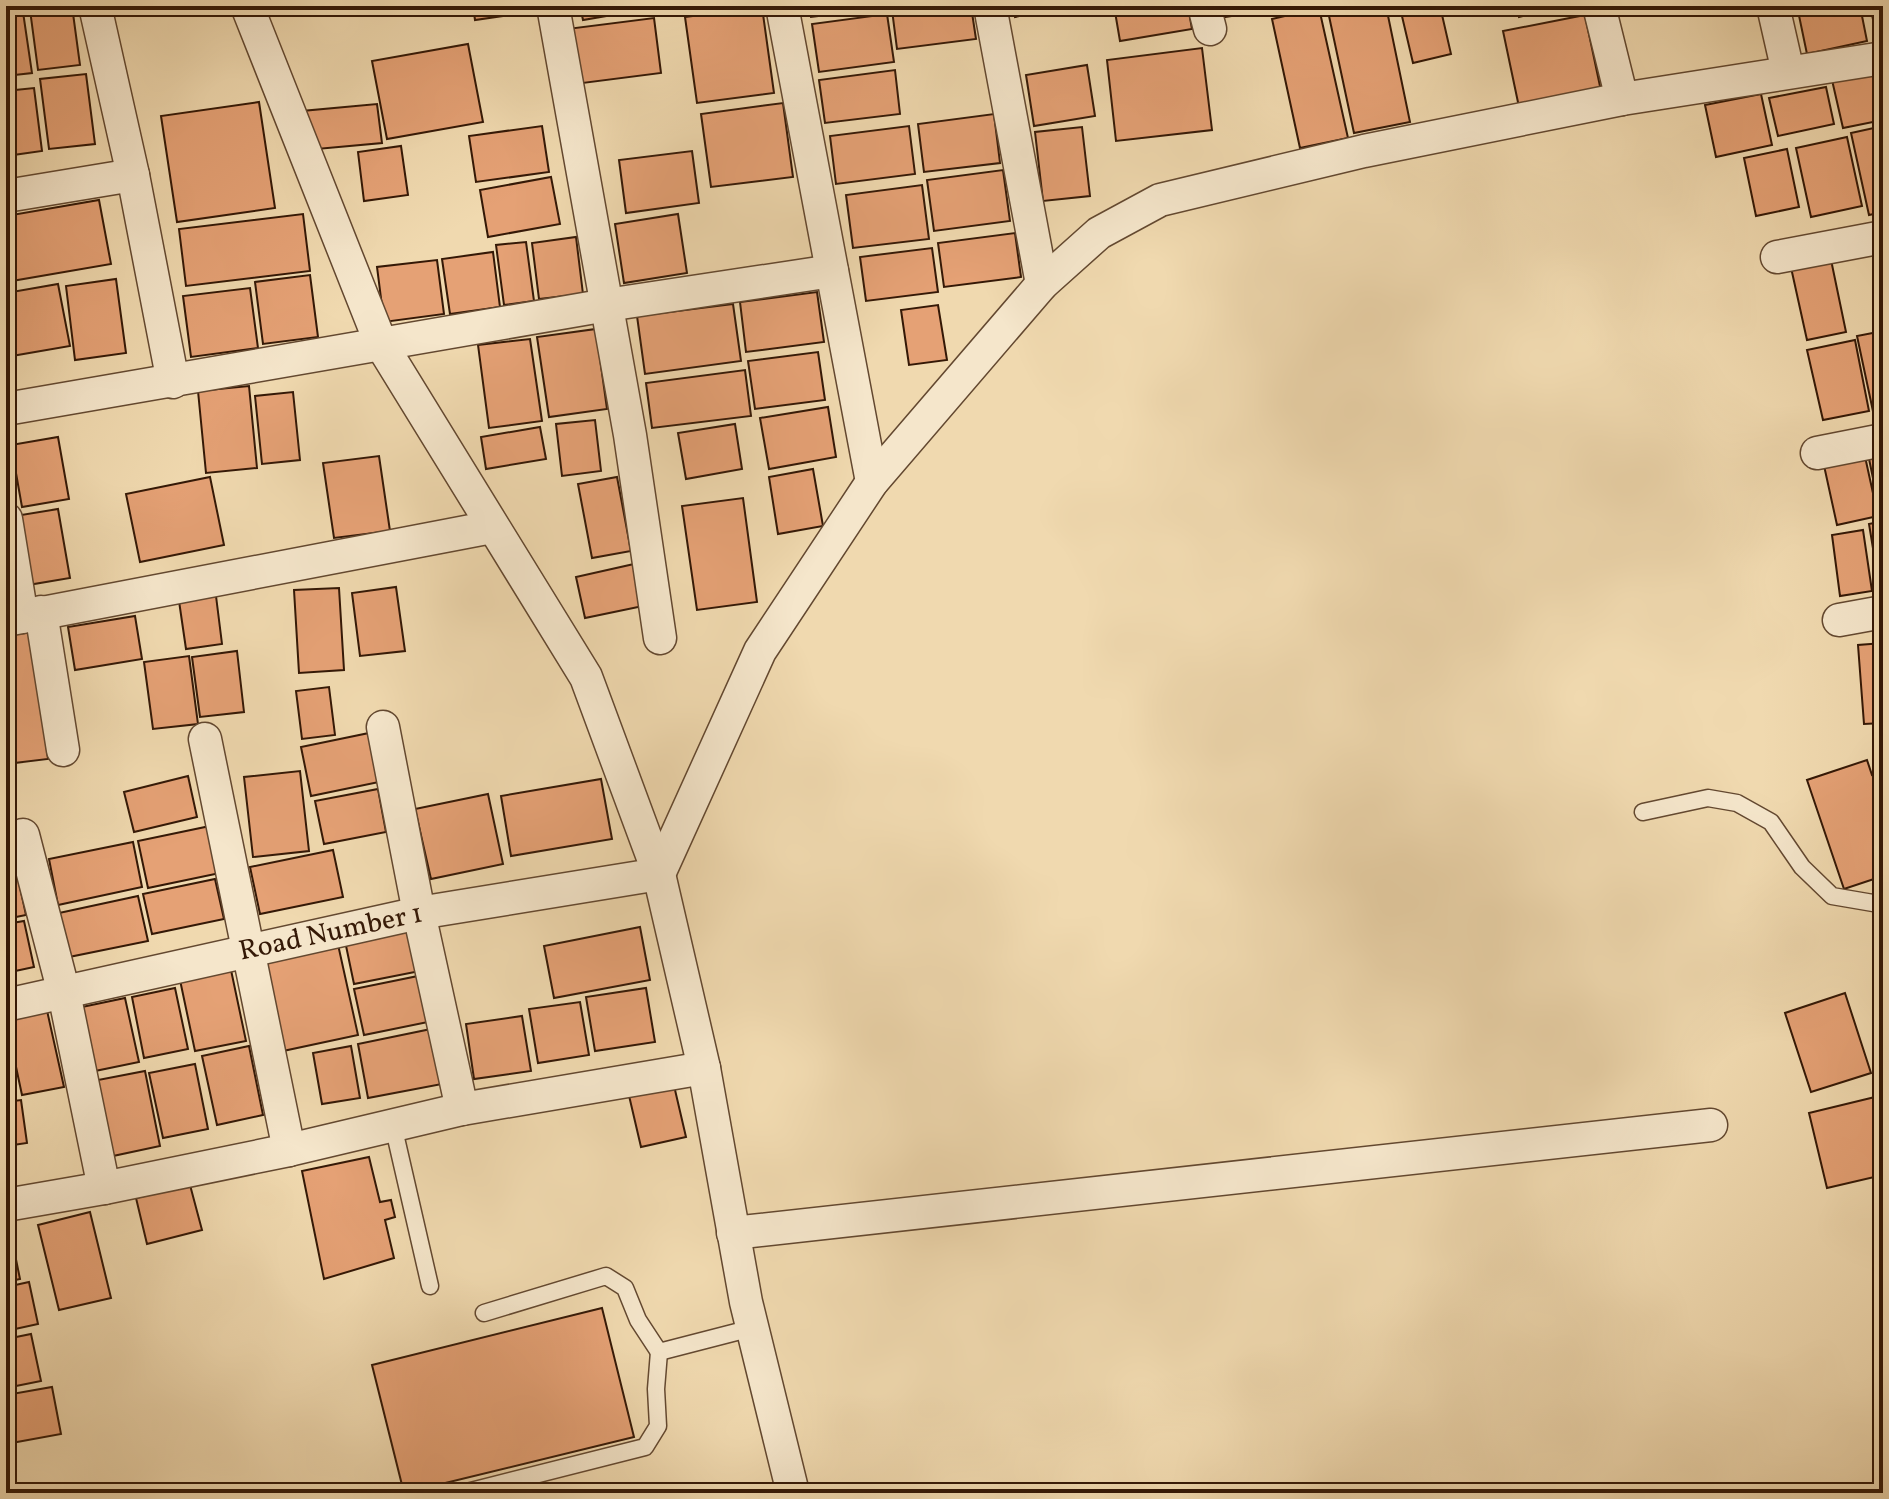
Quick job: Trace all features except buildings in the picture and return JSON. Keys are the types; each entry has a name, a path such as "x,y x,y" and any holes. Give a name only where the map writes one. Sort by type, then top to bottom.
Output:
{"street":[{"path":"95,6 133,175 173,382"},
{"path":"247,6 381,344 586,677 659,874 704,1068 752,1328 793,1493"},
{"path":"553,6 630,435 660,638"},
{"path":"782,6 872,482"},
{"path":"990,6 1042,284"},
{"path":"1599,6 1622,99"},
{"path":"1773,6 1788,72"},
{"path":"659,874 760,651 872,482 1042,284 1099,233 1160,200 1364,151 1622,99 1883,58"},
{"path":"6,196 133,175"},
{"path":"1777,257 1883,237"},
{"path":"6,409 607,305 832,271"},
{"path":"1817,453 1883,440"},
{"path":"6,519 23,617 63,750"},
{"path":"23,617 492,527"},
{"path":"1839,620 1883,612"},
{"path":"383,727 419,913 462,1109"},
{"path":"205,739 289,1150"},
{"path":"23,835 64,993 104,1188"},
{"name":"Road Number 1","path":"6,1005 419,913 659,874"},
{"path":"6,1205 289,1150 462,1109 704,1068"},
{"path":"733,1233 1711,1125"}],"lane":[{"path":"1643,812 1708,798 1737,803 1771,822 1802,867 1832,896 1873,903 1883,899"},
{"path":"393,1125 430,1286"},
{"path":"463,1493 645,1447 658,1426 656,1389 659,1352 638,1320 625,1288 606,1276 484,1313"},
{"path":"659,1352 752,1328"}]}
